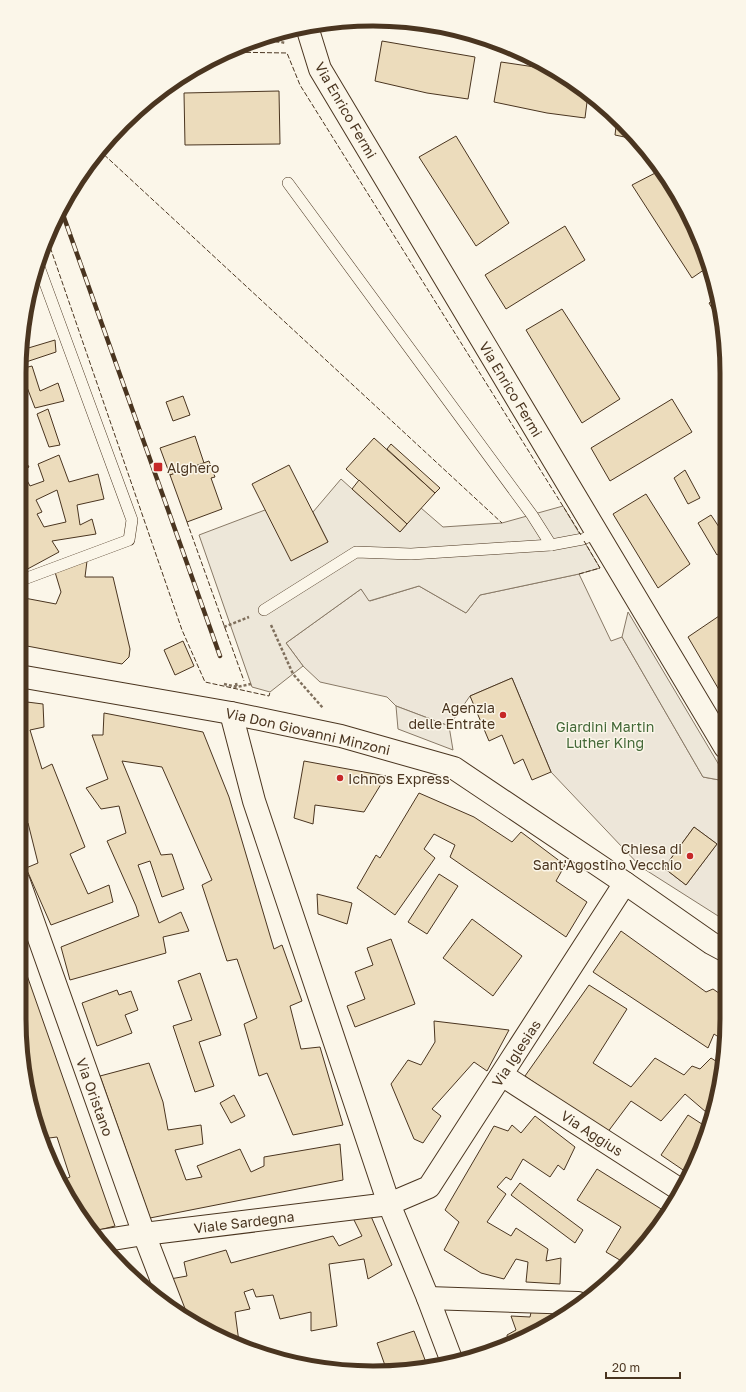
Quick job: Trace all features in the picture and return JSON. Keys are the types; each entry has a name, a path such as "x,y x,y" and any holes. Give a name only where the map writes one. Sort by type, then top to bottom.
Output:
{"street":[{"name":"Via Enrico Fermi","path":"309,32 320,69 720,739"},
{"name":"Via Don Giovanni Minzoni","path":"26,677 230,713 341,736 454,768 624,883 720,945"},
{"path":"230,713 254,800 389,1204 428,1298 450,1357"},
{"name":"Via Iglesias","path":"389,1204 429,1187 624,883"},
{"name":"Via Oristano","path":"26,902 144,1234 169,1300"},
{"name":"Via Aggius","path":"502,1075 676,1187"},
{"name":"Viale Sardegna","path":"106,1240 144,1234 389,1204"},
{"path":"428,1298 573,1303"}],"lane":[{"path":"288,184 532,515 551,545"},
{"path":"26,579 129,540 132,520 41,272"},
{"path":"264,610 356,552 411,554 551,545 583,539 597,533"}],"path":[{"path":"224,626 264,610 293,674 327,711"},
{"path":"236,683 237,687"},
{"path":"224,684 237,687 251,684"}],"green space":[{"name":"Giardini Martin Luther King","path":"579,574 611,641 622,637 703,777 720,780 720,917 641,867 551,772 512,678 470,696 449,726 396,706 387,697 320,682 303,666 286,643 361,589 370,601 419,586 466,613 480,595","holes":["694,827 717,844 686,885 664,868"]}],"shaded area":[{"path":"341,479 400,532 421,508 443,527 502,523 563,506 600,568 579,574 480,595 466,613 419,586 369,601 361,589 286,643 303,666 270,692 252,687 199,535 265,510 328,542 313,512"},
{"path":"628,612 720,767 720,780 703,777 622,637"},
{"path":"396,706 449,726 453,750 398,729"}],"building":[{"path":"382,41 475,57 468,99 427,93 375,81"},
{"path":"501,62 537,67 566,84 587,100 585,118 547,113 494,102"},
{"path":"279,91 280,144 185,145 184,93"},
{"path":"616,126 628,138 615,135"},
{"path":"456,136 509,223 476,246 419,157"},
{"path":"656,172 674,200 694,240 704,270 692,278 632,185"},
{"path":"565,226 585,260 506,309 485,275"},
{"path":"712,301 714,312 709,303"},
{"path":"562,309 620,399 582,423 526,330"},
{"path":"55,340 56,352 26,362 27,348"},
{"path":"32,366 40,391 58,383 64,401 35,408 26,385 26,367"},
{"path":"183,396 190,415 173,421 166,402"},
{"path":"672,399 692,432 610,481 591,448"},
{"path":"48,409 60,445 49,447 37,414"},
{"path":"195,436 204,463 170,475 160,448"},
{"path":"374,438 435,493 407,524 346,469"},
{"path":"391,444 440,488 435,493 387,449"},
{"path":"59,455 69,482 98,474 104,499 77,505 80,525 92,519 96,534 52,541 59,552 26,570 26,478 30,486 44,481 38,464","holes":["57,490 66,522 44,527 37,514 42,512 36,500"]},
{"path":"209,461 215,477 211,478 222,509 187,522 170,475"},
{"path":"26,462 29,467 26,469"},
{"path":"289,465 328,542 291,561 252,484"},
{"path":"685,470 700,498 688,504 674,478"},
{"path":"359,480 407,524 400,532 352,489"},
{"path":"646,494 690,564 658,588 613,514"},
{"path":"711,515 720,528 720,553 717,555 698,523"},
{"path":"87,561 85,577 113,577 130,649 129,657 122,664 27,646 26,598 56,604 61,592 55,572"},
{"path":"719,616 720,691 688,637"},
{"path":"183,641 194,666 175,675 164,650"},
{"name":"Agenzia delle Entrate","path":"512,678 551,772 532,780 523,759 514,764 502,735 489,741 470,696"},
{"path":"26,702 43,704 44,727 30,730 42,769 52,764 85,847 70,854 88,894 109,885 113,902 51,925 26,868 38,863 28,823 26,823"},
{"path":"104,713 203,732 229,797 274,949 282,945 302,1001 290,1006 301,1049 320,1047 343,1125 293,1135 267,1073 259,1076 244,1024 257,1018 237,959 227,961 202,885 212,880 162,767 122,761 161,855 172,854 184,889 162,897 150,861 138,865 159,923 181,912 189,931 163,937 166,953 70,980 61,947 139,916 107,841 126,833 119,806 101,809 86,788 108,779 92,735 103,735"},
{"path":"304,761 386,776 364,812 315,805 313,824 294,818"},
{"path":"419,793 474,817 512,842 521,832 565,865 556,881 587,902 566,937 450,857 455,845 434,834 424,849 435,858 395,915 357,888 376,855 380,858"},
{"name":"Chiesa di Sant'Agostino Vecchio","path":"694,827 717,844 686,885 664,868"},
{"path":"439,874 458,886 427,934 408,922"},
{"path":"317,894 352,903 347,924 318,914"},
{"path":"472,919 522,956 493,996 443,958"},
{"path":"621,931 706,992 713,989 720,994 719,1037 714,1034 708,1048 593,972"},
{"path":"391,939 415,1004 355,1027 347,1006 365,999 355,972 373,965 367,948"},
{"path":"26,973 115,1226 98,1230 84,1212 65,1179 70,1177 57,1137 47,1138 33,1087 27,1042"},
{"path":"200,973 221,1035 199,1042 214,1086 195,1092 173,1026 192,1020 178,981"},
{"path":"589,985 627,1009 593,1063 631,1087 655,1058 684,1075 692,1066 700,1069 711,1058 717,1062 713,1087 706,1112 685,1094 661,1121 631,1101 607,1133 525,1076"},
{"path":"117,990 119,995 131,991 138,1010 125,1015 132,1033 97,1046 82,1003"},
{"path":"434,1021 509,1030 487,1071 474,1062 432,1109 441,1116 423,1143 414,1139 391,1084 408,1060 421,1065 435,1042"},
{"path":"149,1063 163,1102 168,1130 201,1125 203,1144 175,1150 186,1180 202,1177 197,1166 240,1149 251,1172 264,1166 264,1157 340,1144 343,1180 150,1218 100,1076"},
{"path":"234,1095 245,1116 231,1123 220,1103"},
{"path":"688,1115 704,1125 694,1152 685,1171 661,1155"},
{"path":"535,1116 575,1147 564,1170 558,1165 550,1177 523,1159 511,1180 506,1177 497,1187 506,1194 487,1222 511,1236 516,1228 548,1249 546,1261 561,1258 560,1284 526,1282 528,1262 516,1259 504,1279 481,1273 444,1250 459,1222 445,1210 494,1126 508,1131 512,1125 521,1133"},
{"path":"597,1169 663,1210 634,1248 621,1261 606,1252 621,1227 577,1200"},
{"path":"520,1183 583,1230 575,1243 511,1195"},
{"path":"370,1214 392,1265 368,1279 364,1259 329,1264 337,1326 311,1331 311,1312 280,1319 273,1295 256,1297 253,1289 244,1292 250,1309 235,1312 239,1339 199,1320 181,1309 170,1279 187,1276 184,1262 226,1250 231,1263 333,1236 339,1246 362,1236 353,1218"},
{"path":"532,1308 555,1308 558,1313 508,1339 507,1335 516,1330 511,1316 530,1317"},
{"path":"414,1331 426,1362 385,1365 377,1343"}],"railway":[{"path":"64,216 220,656"}],"fence":[{"path":"240,52 287,53 300,85 581,535"},
{"path":"104,154 502,523"},
{"path":"50,246 182,630 205,682 269,696 270,692"},
{"path":"187,522 244,681"},
{"path":"579,574 600,568 584,541"}],"place":[{"name":"Alghero","path":"158,467"},
{"name":"Agenzia delle Entrate","path":"503,715"},
{"name":"Ichnos Express","path":"340,778"},
{"name":"Chiesa di Sant'Agostino Vecchio","path":"690,856"}]}
